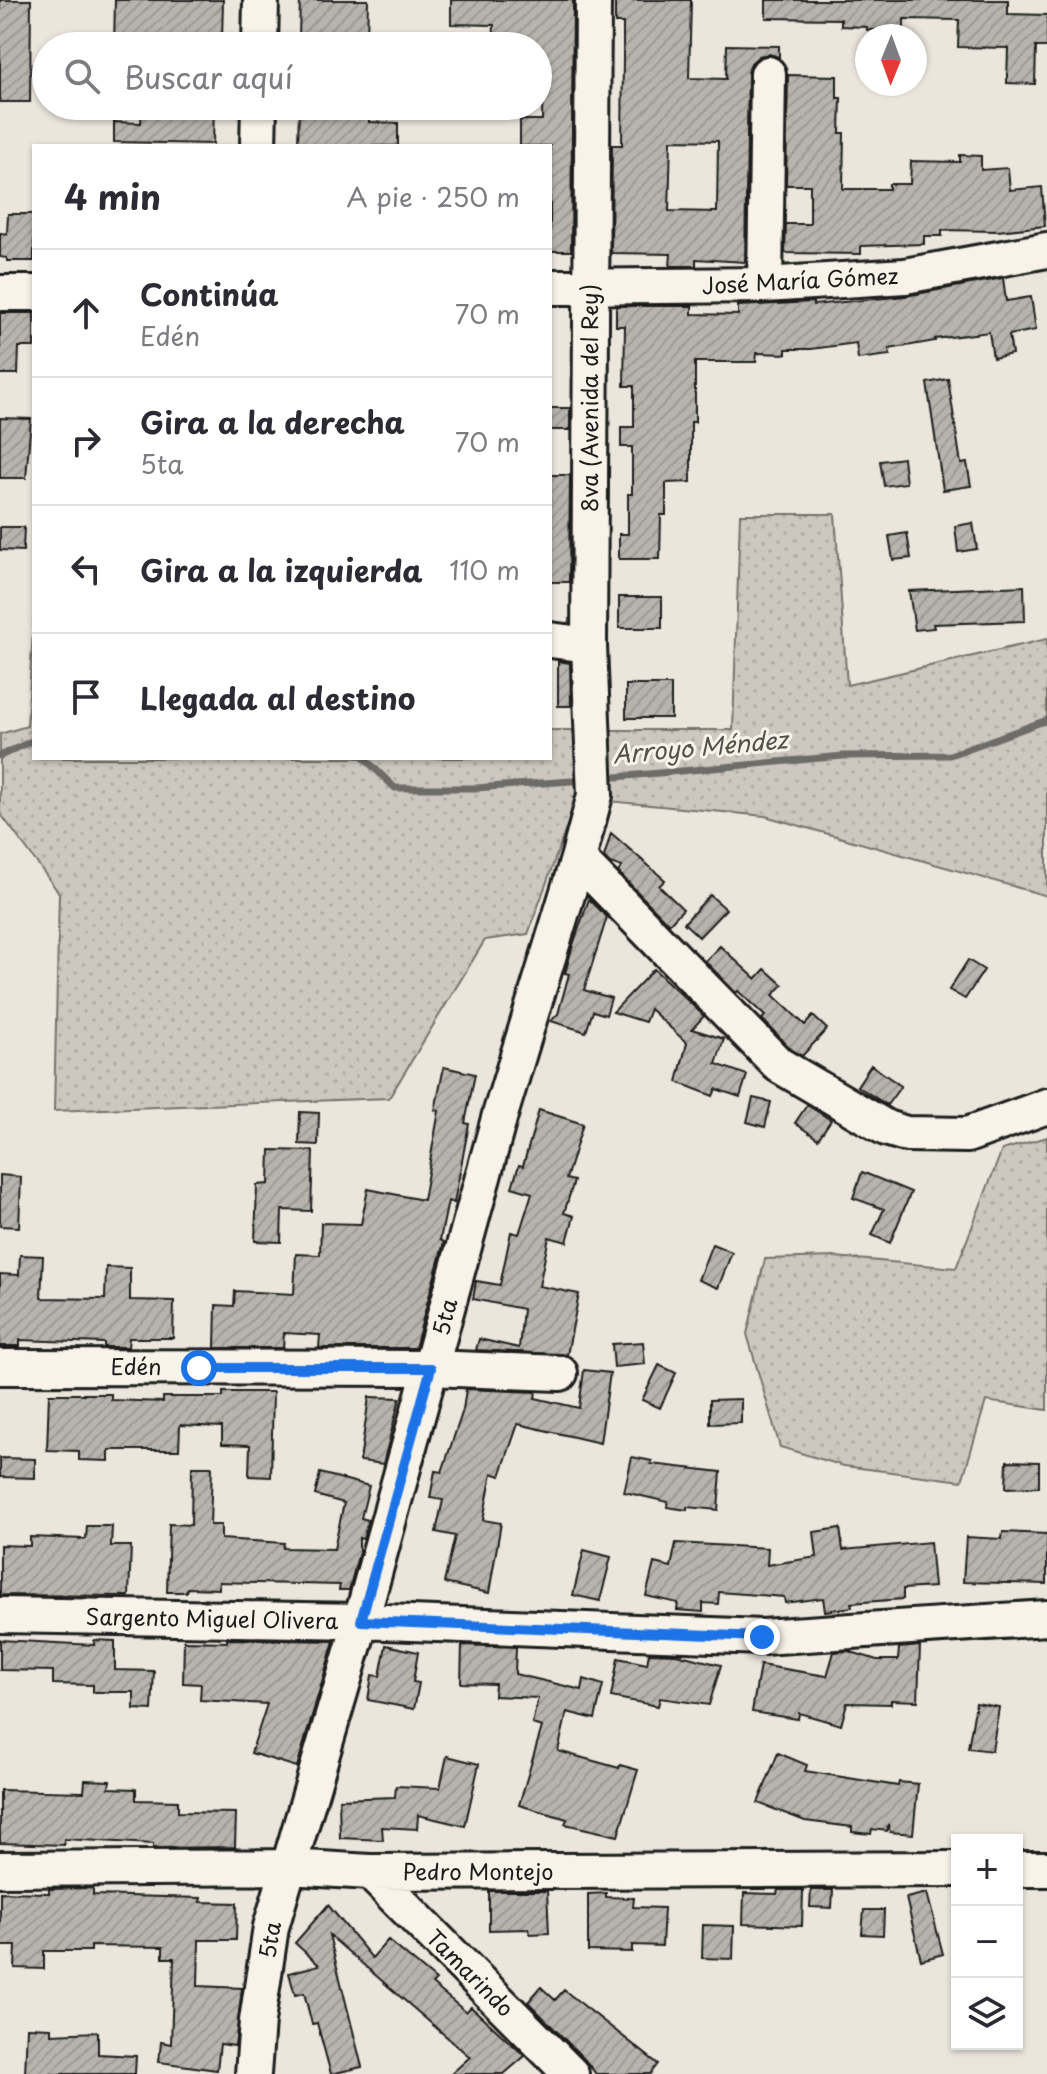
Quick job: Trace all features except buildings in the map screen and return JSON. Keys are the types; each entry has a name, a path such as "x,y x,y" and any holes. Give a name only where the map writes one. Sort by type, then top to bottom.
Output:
{"street":[{"path":"260,32 261,0"},
{"name":"8va (Avenida del Rey)","path":"593,0 589,645 594,780"},
{"path":"765,285 768,74"},
{"path":"258,144 259,120"},
{"name":"José María Gómez","path":"552,287 765,285 905,276 1047,250"},
{"path":"0,293 32,293"},
{"path":"552,640 589,645"},
{"name":"5ta","path":"253,2074 257,2021 271,1927 361,1621 500,1115 578,859 594,780"},
{"path":"578,859 779,1065 886,1128 906,1134 967,1135 1047,1106"},
{"name":"Edén","path":"0,1367 431,1368 560,1373"},
{"name":"Sargento Miguel Olivera","path":"0,1615 361,1621 762,1637 1047,1618"},
{"name":"Pedro Montejo","path":"0,1869 288,1867 370,1872 951,1869"},
{"path":"1023,1869 1047,1869"},
{"name":"Tamarindo","path":"370,1872 571,2074"}],"shaded area":[{"path":"740,514 835,514 847,685 1047,639 1047,896 765,816 577,798 528,934 485,940 389,1098 54,1111 59,893 0,813 0,734 27,726 32,647 32,760 552,760 552,730 733,730"},
{"path":"1047,1137 1047,1410 986,1401 962,1481 844,1466 780,1447 747,1334 765,1259 835,1257 956,1268 1002,1150"}],"waterway":[{"name":"Arroyo Méndez","path":"605,778 843,756 950,755 1047,720"},
{"name":"Arroyo Méndez","path":"0,756 32,741"},
{"name":"Arroyo Méndez","path":"366,760 395,788 476,788 585,780"}],"route":[{"path":"199,1368 431,1368 361,1621 762,1637"}]}
